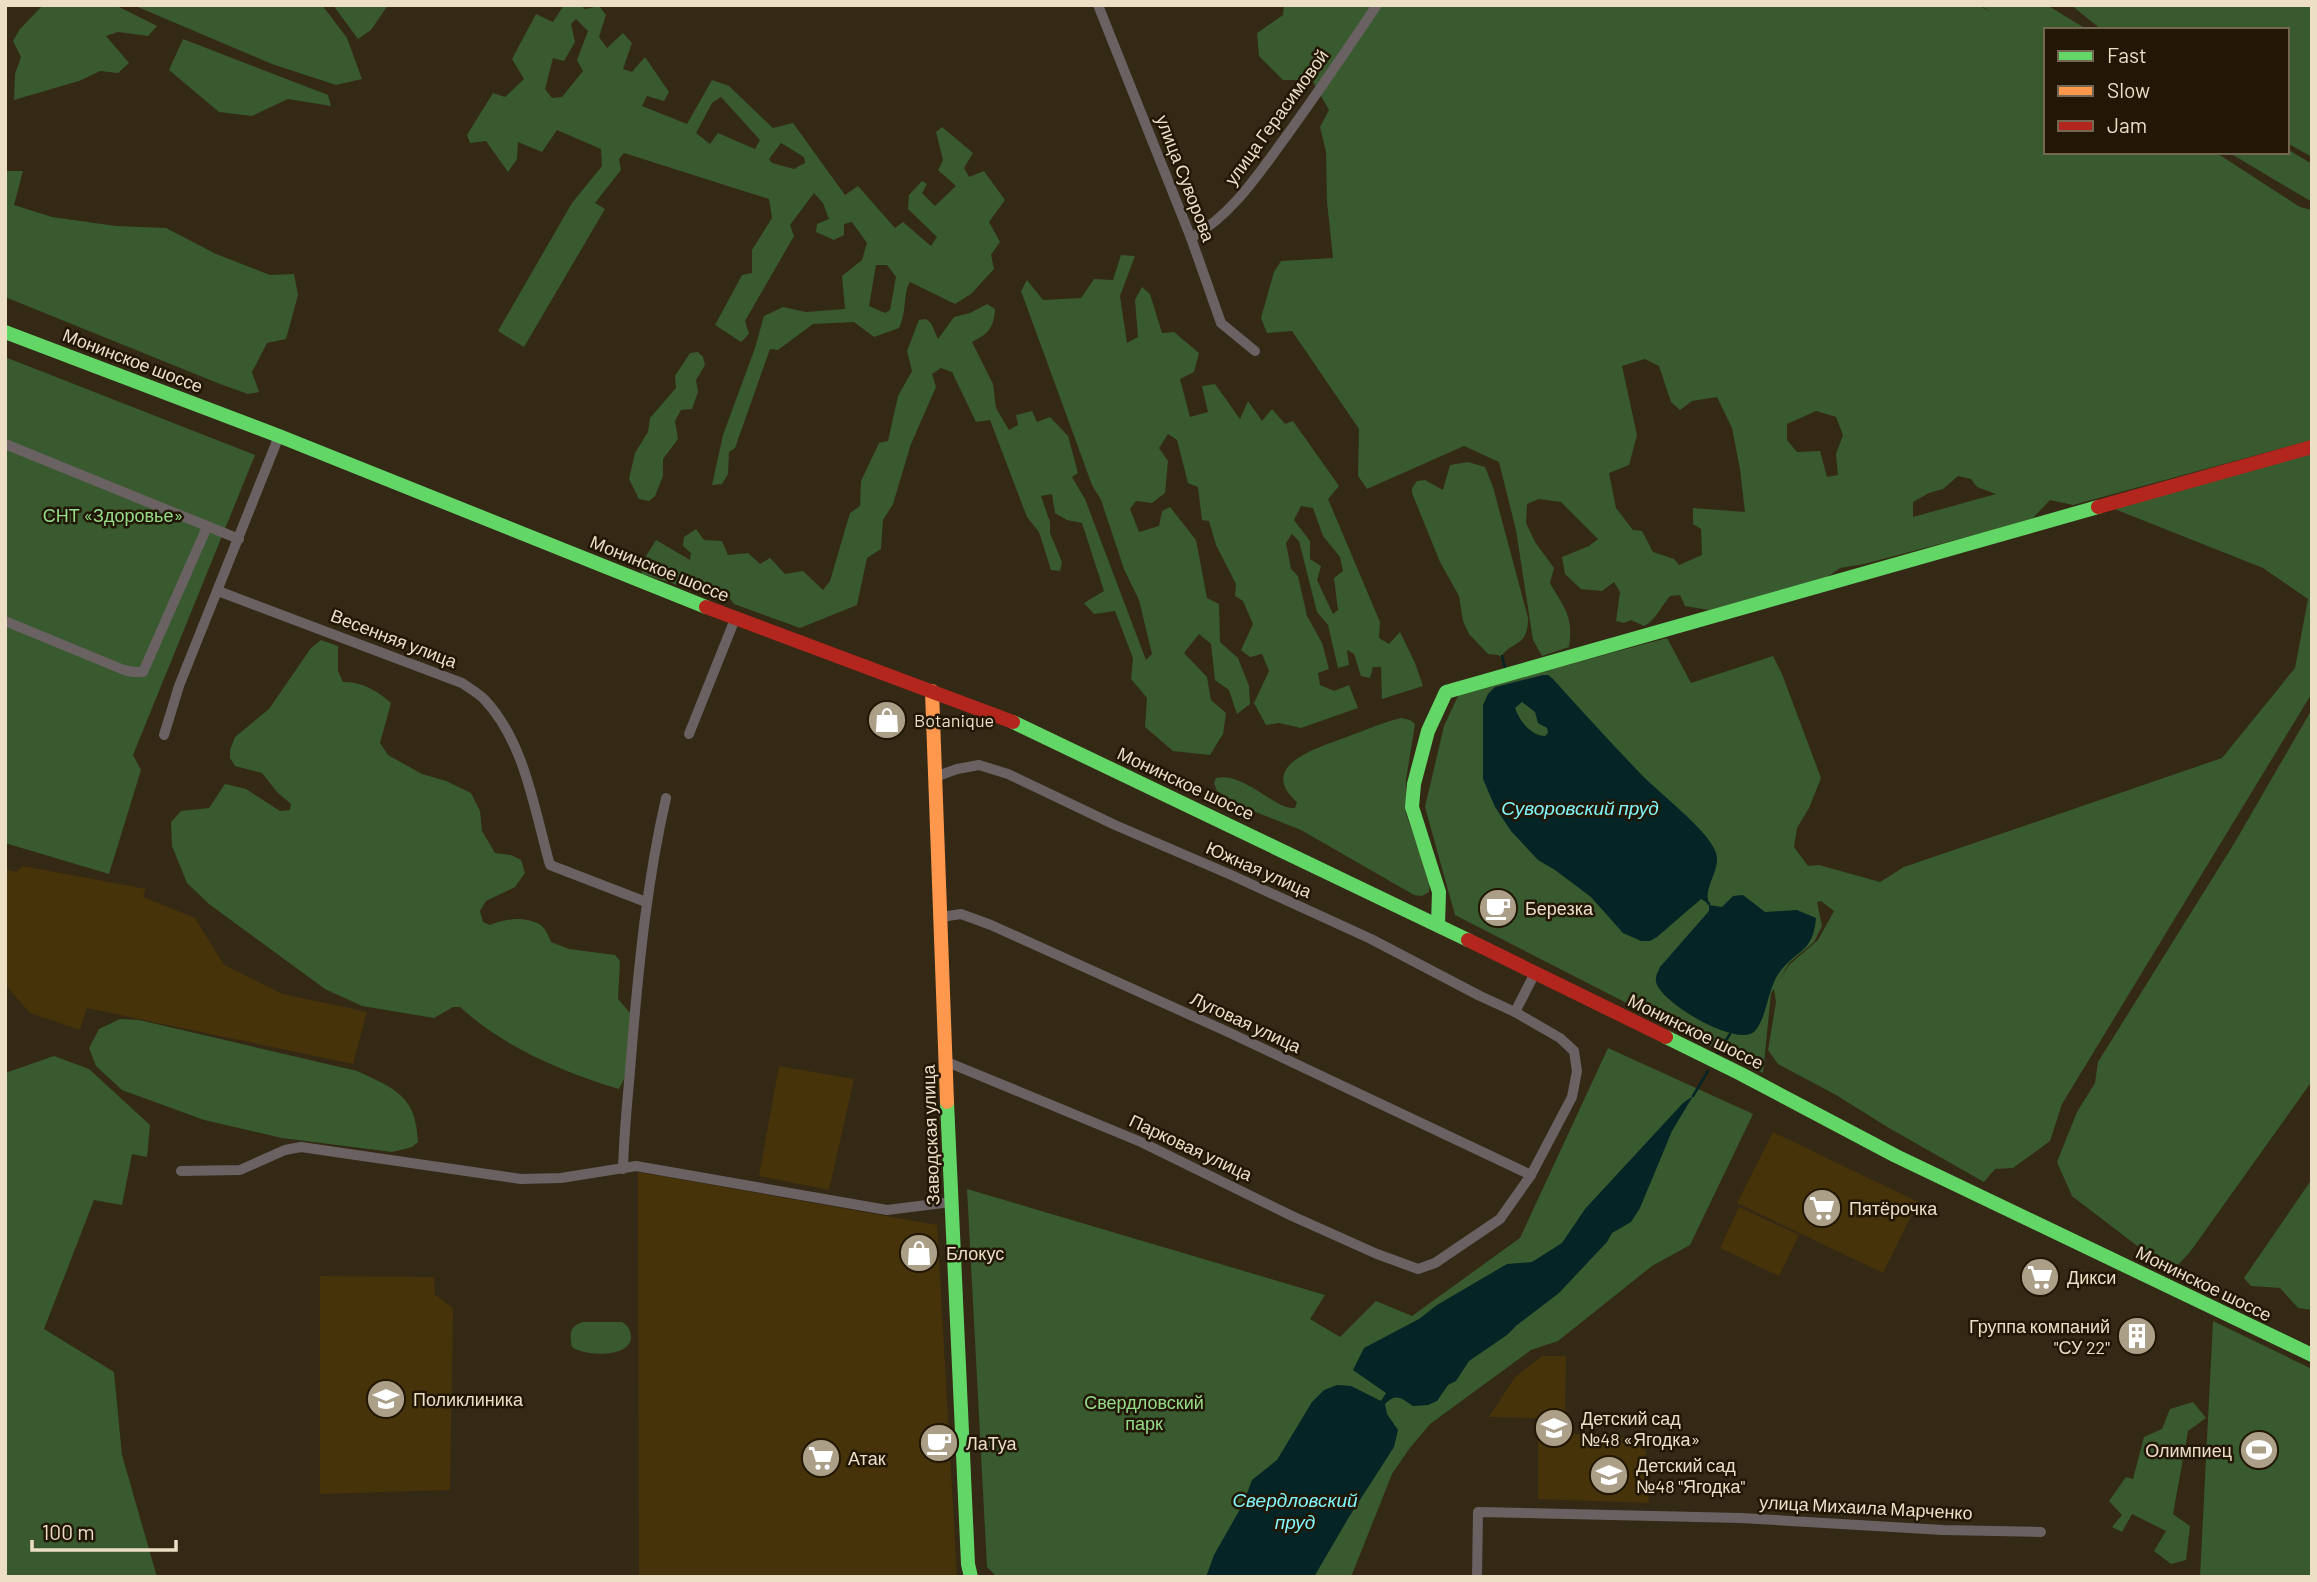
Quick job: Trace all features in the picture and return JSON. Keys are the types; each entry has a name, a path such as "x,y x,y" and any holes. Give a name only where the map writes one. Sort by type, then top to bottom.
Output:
{"main road":[{"name":"Монинское шоссе","path":"5,332 279,436 735,619 1016,723 1741,1074 1896,1156 2312,1355"},
{"path":"1438,925 1439,892 1412,807 1414,784 1428,731 1446,692 2312,447"},
{"name":"Заводская улица","path":"932,691 951,1202 968,1564 971,1577"}],"street":[{"name":"улица Суворова","path":"1098,5 1191,238 1221,323 1255,351"},
{"name":"улица Герасимовой","path":"1191,238 1211,227 1250,186 1311,103 1377,5"},
{"path":"164,736 179,686 279,436"},
{"path":"5,444 239,539"},
{"path":"5,621 124,670 143,672 206,527"},
{"name":"Весенняя улица","path":"218,591 462,683 483,698 506,727 517,747 550,865 646,902"},
{"path":"690,734 735,619"},
{"name":"Южная улица","path":"935,777 979,765 1008,774 1115,825 1371,939 1515,1012 1560,1038 1574,1051 1577,1071 1573,1097 1531,1175"},
{"path":"623,1168 625,1107 646,902 666,798"},
{"name":"Луговая улица","path":"941,916 961,914 991,925 1228,1032 1531,1175"},
{"path":"1515,1012 1535,973"},
{"name":"Парковая улица","path":"947,1062 1141,1142 1292,1216 1418,1269 1435,1263 1500,1219 1531,1175"},
{"path":"181,1171 240,1170 285,1150 301,1147 521,1179 561,1178 636,1166 887,1210 951,1202"},
{"name":"улица Михаила Марченко","path":"1477,1577 1478,1512 1741,1518 1943,1530 2041,1532"}],"shaded area":[{"path":"23,866 146,889 143,897 195,918 224,965 283,994 367,1012 353,1064 87,1008 80,1030 30,1013 5,984 5,869 16,872"},
{"path":"779,1066 854,1079 829,1190 759,1176"},
{"path":"1773,1132 1918,1202 1883,1273 1737,1203"},
{"path":"638,1172 937,1225 957,1577 639,1577"},
{"path":"1739,1207 1799,1235 1779,1276 1720,1248"},
{"name":"Поликлиника","path":"320,1276 434,1277 435,1295 453,1308 450,1490 320,1494"},
{"name":"Детский сад №48 «Ягодка»","path":"1542,1356 1566,1356 1565,1421 1573,1434 1645,1439 1649,1503 1538,1499 1538,1418 1489,1417 1515,1377"}],"green space":[{"path":"43,5 115,5 157,26 148,36 118,32 106,36 129,63 118,73 100,71 79,81 14,100 15,74 21,57 13,41 20,29"},
{"path":"133,5 322,5 347,38 362,79 336,85 272,64"},
{"path":"333,5 388,5 371,30 358,39"},
{"path":"564,5 580,5 585,9 599,6 606,15 599,37 607,48 623,33 632,43 623,69 632,72 645,57 669,92 664,101 647,96 642,106 687,124 712,80 729,86 773,128 793,123 845,195 858,186 895,228 903,222 931,246 937,237 908,209 909,195 922,181 927,184 922,193 935,206 956,186 938,170 943,160 936,132 942,127 973,153 964,168 969,177 984,171 1005,200 989,222 1000,242 991,255 994,269 971,294 955,304 910,282 899,328 874,337 854,322 813,324 778,350 770,349 735,448 729,452 728,474 722,484 712,485 723,435 764,316 783,307 806,312 845,309 842,276 862,260 867,243 852,222 844,224 844,235 834,240 816,232 817,224 829,219 823,203 814,193 790,225 794,236 745,321 749,334 741,342 715,325 742,275 752,273 752,250 772,218 769,199 624,153 619,159 621,170 595,203 605,209 524,347 498,331 572,203 602,166 601,149 557,130 542,152 518,142 517,159 508,172 486,141 470,143 467,135 493,93 505,97 524,79 512,59 536,14 553,22","holes":["576,19 588,31 577,60 583,71 562,97 552,98 545,89 553,58 564,61 575,42 571,24","721,97 760,140 755,149 718,133 710,144 696,133 712,103","781,143 804,157 805,163 794,169 772,163 769,159","876,265 887,265 896,277 890,310 885,313 869,306"]},
{"path":"1284,5 1979,5 1990,12 1981,5 2047,5 2085,28 2044,28 2044,154 2218,154 2300,207 2312,210 2312,440 2073,505 2050,500 2031,520 1840,568 1824,579 1709,610 1685,606 1680,595 1670,596 1655,617 1644,626 1631,620 1624,623 1616,621 1620,592 1614,582 1602,591 1581,589 1565,574 1562,557 1589,546 1598,539 1561,502 1539,499 1527,504 1526,523 1535,542 1554,568 1550,583 1567,613 1570,627 1569,647 1542,656 1533,640 1516,530 1499,462 1464,446 1367,489 1358,476 1359,429 1292,331 1267,333 1261,318 1274,272 1281,261 1333,258 1327,202 1326,152 1320,127 1329,110 1312,80 1283,80 1259,56 1257,33 1283,15","holes":["1645,359 1659,366 1671,402 1680,410 1692,401 1717,397 1732,428 1740,469 1745,512 1693,508 1693,524 1701,529 1702,555 1679,565 1674,559 1653,552 1642,531 1633,530 1616,508 1609,473 1629,465 1637,435 1622,366","1816,411 1836,417 1843,435 1836,454 1838,475 1827,477 1820,451 1797,452 1787,440 1787,424","1958,476 1971,479 1977,487 1996,494 1913,517 1913,502 1943,489"]},
{"path":"2071,5 2312,5 2312,157 2289,144 2289,28 2100,28"},
{"path":"183,39 328,95 331,106 288,99 252,116 219,112 169,70"},
{"path":"2289,150 2312,164 2312,202 2231,154 2289,154"},
{"path":"7,171 23,171 14,205 52,217 116,226 166,228 216,254 270,275 294,274 298,295 286,339 267,343 252,372 259,392 248,394 220,384 5,297"},
{"path":"1121,255 1135,256 1120,296 1127,343 1138,337 1135,300 1142,287 1150,294 1162,333 1174,332 1199,353 1194,372 1180,379 1190,417 1208,412 1202,386 1215,384 1240,419 1248,401 1262,421 1272,409 1285,424 1293,421 1339,486 1328,499 1380,622 1379,638 1389,644 1400,632 1423,686 1382,699 1381,667 1373,667 1370,678 1361,676 1354,654 1347,650 1349,665 1338,668 1328,625 1317,612 1299,541 1292,534 1286,543 1291,569 1298,576 1307,616 1322,643 1329,669 1318,673 1320,685 1334,691 1349,685 1358,708 1301,728 1279,723 1266,725 1254,703 1269,671 1262,654 1250,657 1241,650 1253,624 1243,601 1235,596 1236,584 1216,545 1209,521 1202,520 1198,487 1188,483 1177,440 1168,434 1159,448 1168,461 1165,493 1152,503 1136,501 1130,509 1139,532 1159,526 1162,511 1170,507 1196,540 1207,598 1219,604 1220,642 1238,658 1249,686 1250,704 1237,714 1229,690 1215,680 1211,644 1199,634 1184,653 1207,677 1211,700 1226,713 1223,734 1210,755 1173,751 1145,727 1147,698 1131,679 1133,658 1115,611 1094,614 1084,603 1104,591 1082,523 1067,520 1055,513 1052,494 1041,496 1050,522 1050,533 1062,562 1060,571 1051,570 1039,532 1027,517 990,420 976,422 952,372 941,368 932,374 936,387 911,444 893,504 883,520 881,549 867,558 857,605 800,628 734,604 728,596 710,586 697,591 642,574 640,566 656,540 690,560 691,553 683,546 684,537 696,529 704,540 722,541 728,555 748,553 760,564 770,558 785,574 803,571 823,590 830,581 850,513 860,506 861,481 879,443 888,441 898,396 912,371 907,351 919,320 926,319 931,323 938,339 954,317 970,313 987,304 995,309 992,326 972,342 993,384 996,408 1009,430 1018,425 1016,415 1032,411 1037,422 1050,417 1068,436 1078,473 1072,477 1085,499 1146,660 1152,654 1139,600 1124,569 1101,500 1092,485 1021,291 1027,280 1043,300 1081,298 1094,279 1113,280","holes":["1301,506 1313,508 1323,536 1340,557 1343,571 1334,578 1338,610 1333,614 1317,580 1321,566 1310,559 1310,541 1294,520"]},
{"path":"698,352 705,365 696,380 698,392 692,409 681,410 675,421 678,439 663,459 663,476 655,496 649,501 639,499 629,479 635,453 648,432 650,418 676,388 675,376 690,353"},
{"name":"СНТ «Здоровье»","path":"5,357 255,455 133,755 141,770 109,874 5,843"},
{"path":"2312,451 2312,693 2062,1104 2050,1141 2013,1168 1995,1169 1984,1182 1778,1064 1768,1050 1776,1002 1774,989 1771,993 1763,1073 1455,915 1425,807 1444,726 1459,694 1667,638 1691,683 1773,656 1821,778 1809,808 1797,828 1794,847 1808,866 1819,865 1880,882 1904,867 2222,758 2295,668 2308,599 2263,568 2112,508","holes":["1821,901 1834,911 1818,940 1789,965 1780,979 1789,963 1814,942 1822,926 1817,902"]},
{"path":"1468,462 1485,467 1493,487 1528,618 1525,635 1501,657 1488,654 1469,634 1463,621 1459,596 1440,562 1412,493 1417,481 1425,480 1443,490 1450,465"},
{"path":"321,640 338,646 338,671 343,682 357,683 369,688 391,703 380,743 388,755 422,774 446,781 471,793 480,811 482,831 495,853 511,855 521,860 525,873 515,887 486,901 480,911 483,922 490,925 513,919 531,921 542,926 551,942 569,949 615,955 620,961 618,999 630,1013 626,1075 619,1089 576,1075 535,1057 495,1034 460,1007 453,1007 434,1018 362,1006 325,989 209,904 187,883 172,846 171,822 181,811 209,808 225,784 246,789 280,811 290,810 291,804 262,773 235,766 230,758 230,750 235,737 269,709 311,648"},
{"path":"2312,709 2312,1081 2178,1265 2140,1248 2072,1196 2057,1162 2077,1112 2095,1083 2098,1062 2235,842"},
{"path":"1401,718 1415,724 1406,780 1406,814 1430,882 1429,892 1422,896 1414,895 1301,830 1248,809 1217,791 1214,783 1216,778 1237,780 1279,804 1295,808 1297,802 1286,789 1283,778 1295,760 1320,747"},
{"path":"120,1019 139,1020 357,1071 392,1089 408,1104 413,1114 418,1142 412,1147 392,1152 282,1138 204,1120 122,1090 96,1066 89,1048 99,1029"},
{"name":"Свердловский парк","path":"1608,1048 1753,1114 1690,1245 1652,1266 1558,1341 1531,1350 1430,1424 1392,1474 1351,1577 997,1577 987,1567 967,1189 1325,1295 1310,1319 1340,1337 1376,1301 1412,1316 1520,1238"},
{"path":"54,1056 89,1069 150,1125 147,1157 132,1154 122,1205 94,1200 44,1329 114,1372 122,1455 157,1577 5,1577 5,1073"},
{"path":"2312,1179 2312,1310 2298,1308 2280,1288 2251,1286 2244,1278"},
{"name":"Олимпиец","path":"2213,1321 2312,1369 2312,1577 2200,1577"},
{"path":"583,1322 622,1322 630,1331 629,1343 624,1349 606,1354 578,1350 572,1347 571,1334 575,1326"},
{"path":"2193,1402 2206,1418 2188,1431 2173,1514 2190,1526 2186,1560 2171,1564 2154,1551 2166,1531 2132,1514 2122,1532 2112,1527 2122,1515 2109,1501 2126,1477 2133,1479 2144,1437 2162,1429 2170,1409"}],"water":[{"name":"Суворовский пруд","path":"1543,675 1553,679 1638,771 1693,822 1711,844 1717,859 1706,902 1701,899 1657,937 1650,941 1641,941 1623,933 1591,897 1538,860 1511,831 1495,807 1483,779 1483,705 1495,687","holes":["1522,702 1535,712 1538,723 1547,728 1548,733 1545,736 1526,726 1515,708"]},
{"path":"1743,895 1765,912 1797,910 1816,918 1807,945 1785,965 1775,980 1758,1026 1754,1032 1745,1035 1716,1028 1684,1011 1661,991 1656,982 1660,967 1709,911 1709,905 1722,907 1733,896"},
{"name":"Свердловский пруд","path":"1693,1096 1672,1131 1640,1208 1631,1222 1612,1233 1607,1242 1559,1293 1507,1335 1469,1361 1456,1381 1448,1385 1437,1401 1413,1406 1402,1399 1393,1398 1385,1404 1387,1414 1398,1430 1394,1447 1314,1577 1206,1577 1214,1555 1243,1504 1252,1480 1277,1460 1312,1402 1324,1390 1337,1385 1351,1386 1381,1401 1386,1393 1353,1370 1364,1348 1419,1319 1437,1305 1507,1264 1532,1262 1562,1243 1585,1209 1683,1103"}],"waterway":[{"path":"1502,656 1506,671"},
{"path":"1718,1053 1730,1034"},
{"path":"1693,1096 1708,1071"}],"traffic: fast":[{"path":"5,332 279,436 706,607"},
{"path":"1438,925 1439,892 1412,807 1414,784 1428,731 1446,692 2098,507"},
{"path":"1013,722 1468,940"},
{"path":"1666,1037 1896,1156 2312,1355"},
{"path":"947,1102 968,1564 971,1577"}],"traffic: slow":[{"path":"932,691 947,1102"}],"traffic: jam":[{"path":"2098,507 2312,447"},
{"path":"706,607 1013,722"},
{"path":"1468,940 1666,1037"}],"place":[{"name":"Botanique","path":"887,720"},
{"name":"Березка","path":"1498,908"},
{"name":"Пятёрочка","path":"1822,1208"},
{"name":"Блокус","path":"919,1253"},
{"name":"Дикси","path":"2040,1277"},
{"name":"Группа компаний \"СУ 22\"","path":"2137,1336"},
{"name":"Поликлиника","path":"386,1399"},
{"name":"Детский сад №48 «Ягодка»","path":"1554,1428"},
{"name":"ЛаТуа","path":"939,1443"},
{"name":"Олимпиец","path":"2259,1450"},
{"name":"Атак","path":"821,1458"},
{"name":"Детский сад №48 \"Ягодка\"","path":"1609,1475"}]}
